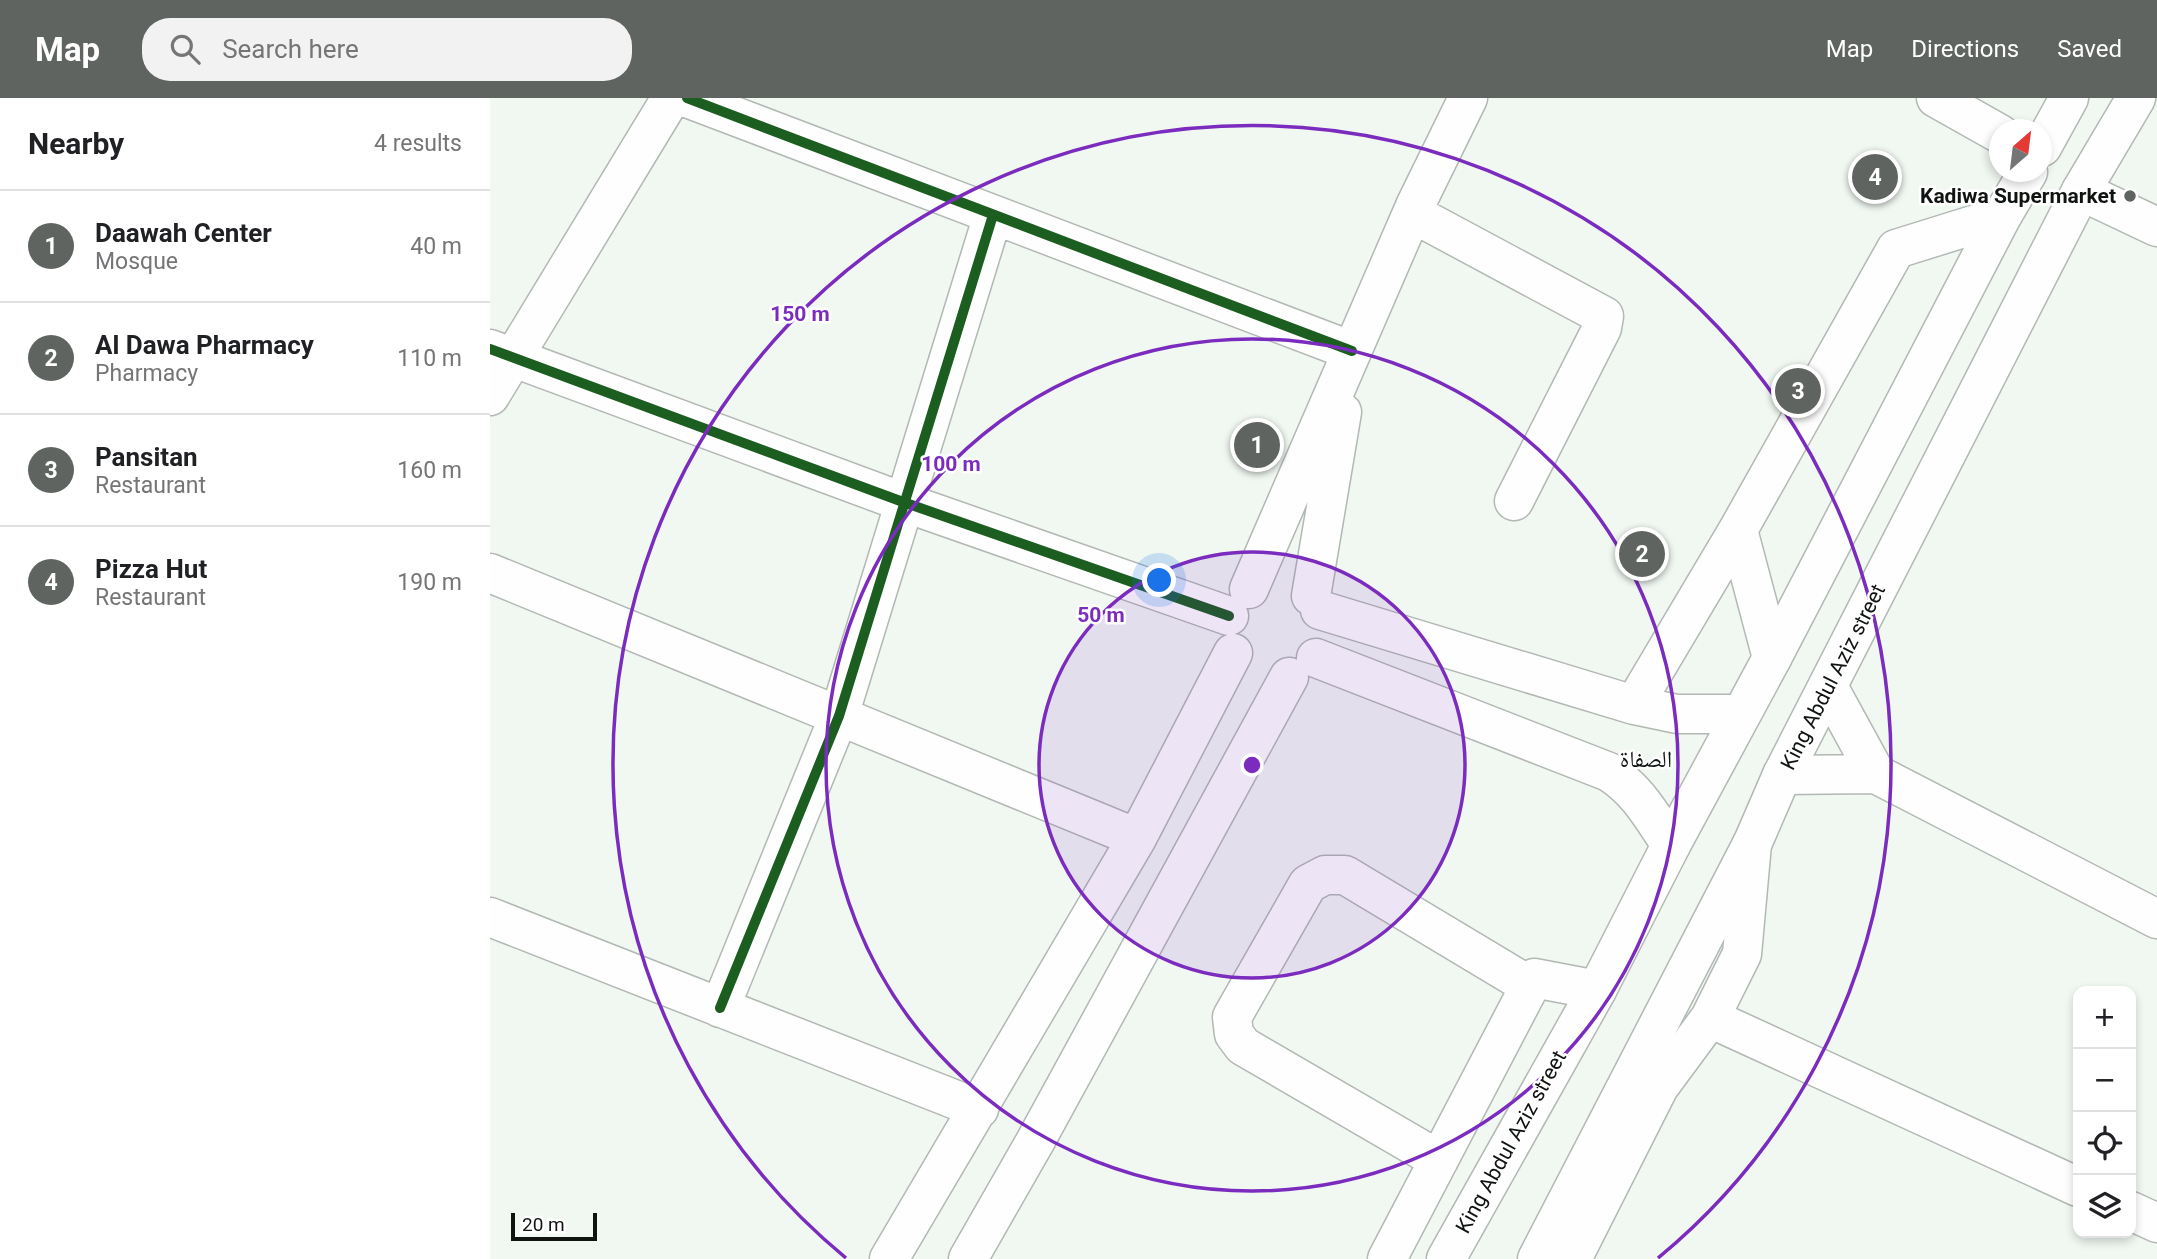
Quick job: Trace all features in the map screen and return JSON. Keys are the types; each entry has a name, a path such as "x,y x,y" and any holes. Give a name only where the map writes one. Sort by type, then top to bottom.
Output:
{"street":[{"path":"490,396 502,353 671,98"},
{"path":"687,98 1352,351"},
{"path":"889,1259 1137,838 1237,619 1412,213 1468,98"},
{"path":"1936,98 1989,128"},
{"path":"2052,129 2069,98"},
{"name":"King Abdul Aziz street","path":"1537,1259 1753,842 1782,775 1829,688 2081,191 2136,98"},
{"name":"King Abdul Aziz street","path":"1446,1259 1597,989 2022,182"},
{"path":"2081,191 2157,227"},
{"path":"1412,213 1604,316 1602,328 1514,501"},
{"path":"720,1008 839,716 993,215"},
{"path":"1634,705 1738,530 1896,249 2002,216"},
{"path":"968,1259 1302,667 1322,643 1324,626 1315,603 1352,351"},
{"path":"502,353 903,502 1237,619"},
{"path":"1738,530 1772,658"},
{"path":"490,573 1137,838"},
{"path":"1671,845 1637,794 1624,781 1609,772 1302,667 1273,678 1257,674 1243,666 1237,619 1264,583 1281,582 1297,587 1315,603 1634,705 1677,715 1740,714"},
{"path":"1829,688 1876,774"},
{"path":"1782,775 1876,774 2157,919"},
{"path":"1572,1259 1659,1087 1710,1018 1741,954 1753,842"},
{"path":"1439,1160 1243,1046 1234,1034 1232,1017 1308,884 1325,875 1345,875 1530,986"},
{"path":"490,916 979,1108"},
{"path":"1387,1259 1534,978 1597,989"},
{"path":"1710,1018 2073,1185"},
{"path":"2136,1213 2157,1223"}],"cycle path":[{"path":"687,98 1352,351"},
{"path":"720,1008 839,716 993,215"},
{"path":"490,349 903,502 1229,616"}],"place":[{"name":"Pizza Hut","path":"1875,177"},
{"name":"Kadiwa Supermarket","path":"2130,196"},
{"name":"Pansitan","path":"1798,391"},
{"name":"Daawah Center","path":"1257,445"},
{"name":"Al Dawa Pharmacy","path":"1642,554"}],"district":[{"name":"الصفاة","path":"1646,759"}]}
